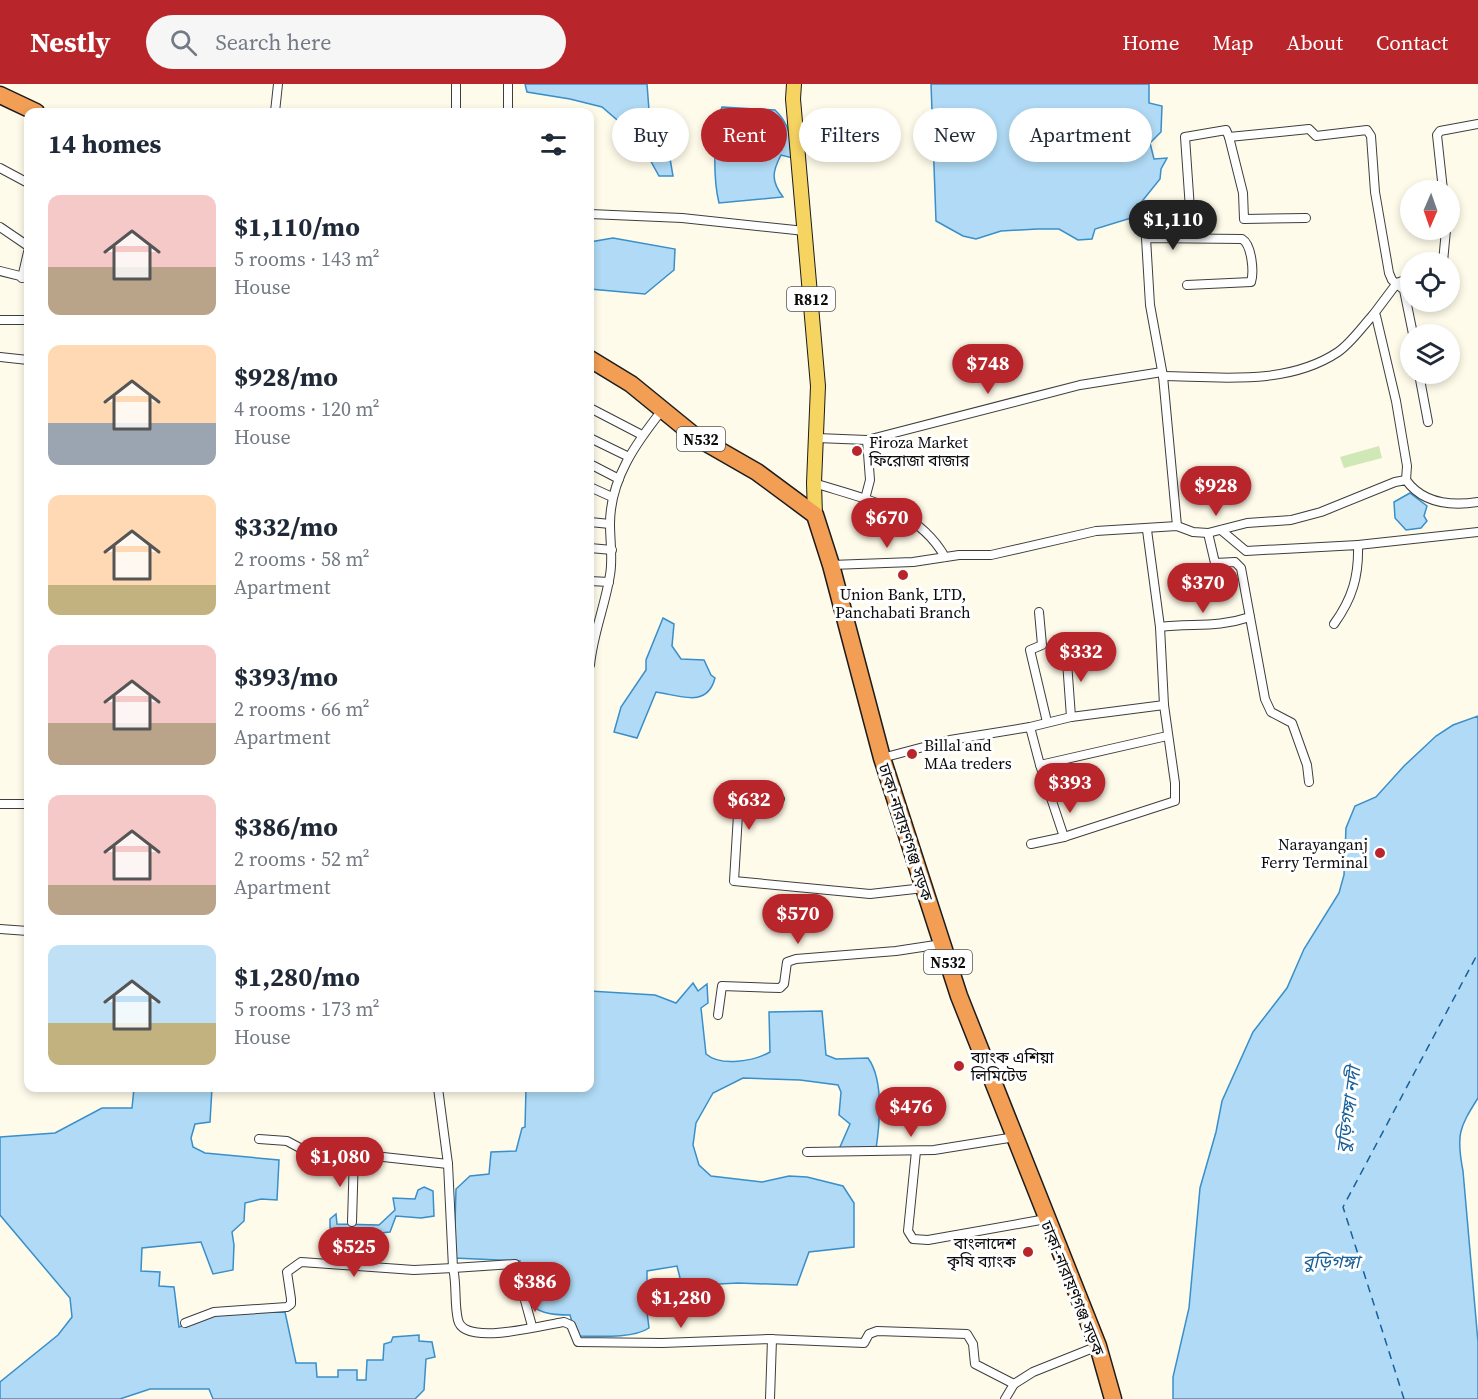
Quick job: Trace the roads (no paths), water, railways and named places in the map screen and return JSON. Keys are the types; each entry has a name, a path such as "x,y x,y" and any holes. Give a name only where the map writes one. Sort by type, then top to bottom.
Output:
{"highway":[{"path":"0,95 28,108"},
{"name":"N532","path":"594,362 664,408 696,437 757,472 815,515"},
{"name":"ঢাকা-নারায়ণগঞ্জ সড়ক","path":"815,515 831,565 882,758 942,944 967,1018 1098,1346 1113,1399"}],"main road":[{"name":"R812","path":"795,84 793,99 818,386 815,515"}],"street":[{"path":"275,108 278,84"},
{"path":"456,84 456,108"},
{"path":"508,84 508,108"},
{"path":"1442,180 1437,135 1440,132 1478,124"},
{"path":"1229,137 1309,129 1316,135 1367,130 1370,132 1375,192 1390,277 1404,290 1411,324"},
{"path":"1192,238 1184,137 1226,130 1243,193 1244,219 1306,218"},
{"path":"0,168 24,181"},
{"path":"594,214 682,218 805,231"},
{"path":"0,227 24,243"},
{"path":"1177,526 1162,374 1150,305 1146,238 1245,240 1252,278 1248,283 1187,285"},
{"path":"0,272 24,278"},
{"path":"817,438 867,440 1080,386 1162,374 1259,377 1319,363 1340,350 1400,282"},
{"path":"1373,315 1380,324 1396,401 1407,466 1406,480 1415,489 1440,503 1478,502"},
{"path":"0,320 24,320"},
{"path":"0,357 24,360"},
{"path":"1421,384 1428,422"},
{"path":"594,638 604,611 609,582 612,550 610,524 612,497 628,458 642,435 664,408"},
{"path":"594,410 642,435"},
{"path":"594,440 628,458"},
{"path":"865,499 870,480 867,440"},
{"path":"594,466 619,479"},
{"path":"831,565 913,562 1000,553 1096,531 1147,530 1177,526 1192,532 1208,533 1247,523 1291,520 1406,480"},
{"path":"814,483 865,499 910,517 924,528 945,557"},
{"path":"594,489 612,497"},
{"path":"594,522 610,524"},
{"path":"1031,844 1064,837 1175,801 1175,783 1164,705 1160,627 1147,530"},
{"path":"1221,530 1246,551 1358,545 1478,532"},
{"path":"1208,533 1215,564 1235,562 1241,568 1265,699 1271,712 1292,723 1307,765 1308,782"},
{"path":"1334,624 1348,605 1357,581 1358,545"},
{"path":"594,548 612,550"},
{"path":"594,581 609,582"},
{"path":"1039,612 1042,645 1030,650 1047,722"},
{"path":"1160,627 1181,624 1204,627 1250,617"},
{"path":"1066,648 1071,717"},
{"path":"882,758 938,742 1030,728 1071,717 1164,705"},
{"path":"1030,728 1064,837"},
{"path":"1040,765 1167,736"},
{"path":"780,799 739,798 734,881 870,894 924,888"},
{"path":"0,804 24,804"},
{"path":"0,929 24,931"},
{"path":"718,1015 722,986 780,988 784,984 787,962 796,959 896,951 942,944"},
{"path":"439,1092 448,1164 458,1321 462,1329 469,1332 497,1334 564,1322 571,1325 575,1338 584,1343 642,1344 772,1339 864,1342 869,1334 877,1331 967,1334 973,1344 975,1365 1014,1384"},
{"path":"807,1152 916,1151 1015,1137"},
{"path":"259,1139 287,1142 300,1148 448,1164"},
{"path":"916,1151 909,1237 928,1240 1046,1219"},
{"path":"352,1222 354,1154"},
{"path":"184,1323 214,1312 287,1307 291,1304 287,1272 301,1262 414,1270 515,1264 532,1326"},
{"path":"770,1399 772,1339"},
{"path":"1005,1399 1014,1384 1033,1372 1098,1346"}],"water":[{"path":"525,84 647,84 649,108 612,108 612,116 602,107 527,92"},
{"path":"931,84 1149,84 1149,103 1162,106 1161,132 1152,141 1152,108 1009,108 1009,162 1152,162 1152,151 1154,159 1167,158 1161,169 1160,179 1139,205 1144,214 1095,229 1092,239 1078,240 1059,229 1037,229 1001,231 976,239 963,236 936,221 934,162 997,162 997,108 932,108"},
{"path":"787,126 790,138 793,158 787,156"},
{"path":"651,162 671,162 673,176 659,176"},
{"path":"715,162 778,162 774,176 776,186 783,197 719,203"},
{"path":"613,238 675,249 674,270 645,294 594,289 594,241"},
{"path":"1410,493 1427,506 1424,516 1427,521 1421,528 1406,530 1395,518 1394,502"},
{"path":"663,618 674,624 672,646 681,659 704,660 711,675 715,678 711,688 706,694 691,698 656,692 637,738 614,732 621,707 646,670 646,660"},
{"name":"বুড়িগঙ্গা","path":"1478,716 1478,1098 1463,1125 1460,1149 1478,1342 1478,1399 1173,1399 1173,1377 1189,1308 1200,1188 1222,1101 1253,1032 1287,988 1304,949 1339,893 1344,875 1346,828 1355,806 1376,797 1436,736 1453,725"},
{"path":"693,983 698,991 707,984 708,1003 701,1008 706,1054 712,1058 738,1061 770,1052 769,1012 822,1011 826,1055 836,1059 868,1058 879,1089 879,1126 876,1149 842,1150 840,1147 850,1124 839,1115 841,1092 838,1085 800,1080 743,1078 713,1093 696,1123 693,1145 699,1165 711,1176 762,1182 789,1176 807,1177 843,1186 854,1203 854,1247 809,1252 797,1285 738,1283 682,1286 677,1266 647,1271 647,1294 645,1296 649,1328 634,1334 576,1336 570,1315 544,1312 530,1303 523,1286 520,1261 454,1258 456,1189 470,1176 489,1174 491,1152 516,1151 522,1128 525,1127 526,1092 594,1092 594,991 655,995 676,1003"},
{"path":"134,1092 212,1092 210,1122 195,1124 191,1138 193,1147 205,1153 279,1160 277,1200 261,1199 245,1203 244,1221 232,1232 233,1270 213,1274 201,1242 142,1248 141,1271 160,1272 159,1286 174,1287 179,1327 224,1313 285,1312 296,1363 316,1363 317,1377 338,1377 338,1370 357,1370 357,1380 366,1380 367,1360 383,1360 384,1344 391,1342 393,1337 419,1335 419,1341 432,1342 435,1357 426,1359 424,1390 415,1399 213,1399 209,1389 150,1389 120,1399 0,1399 0,1382 58,1335 72,1317 70,1298 0,1215 0,1137 55,1133 102,1108 132,1108"},
{"path":"424,1187 433,1191 434,1216 421,1218 396,1216 390,1232 370,1234 368,1238 361,1240 357,1232 340,1232 330,1228 330,1219 336,1214 337,1224 379,1225 395,1210 393,1198 415,1199 418,1190"}],"place":[{"name":"Firoza Market ফিরোজা বাজার","path":"857,451"},
{"name":"Union Bank, LTD, Panchabati Branch","path":"903,575"},
{"name":"Billal and MAa treders","path":"912,754"},
{"name":"Narayanganj Ferry Terminal","path":"1380,853"},
{"name":"ব্যাংক এশিয়া লিমিটেড","path":"959,1066"},
{"name":"বাংলাদেশ কৃষি ব্যাংক","path":"1028,1252"}],"water label":[{"name":"বুড়িগঙ্গা নদী","path":"1348,1110"}]}
